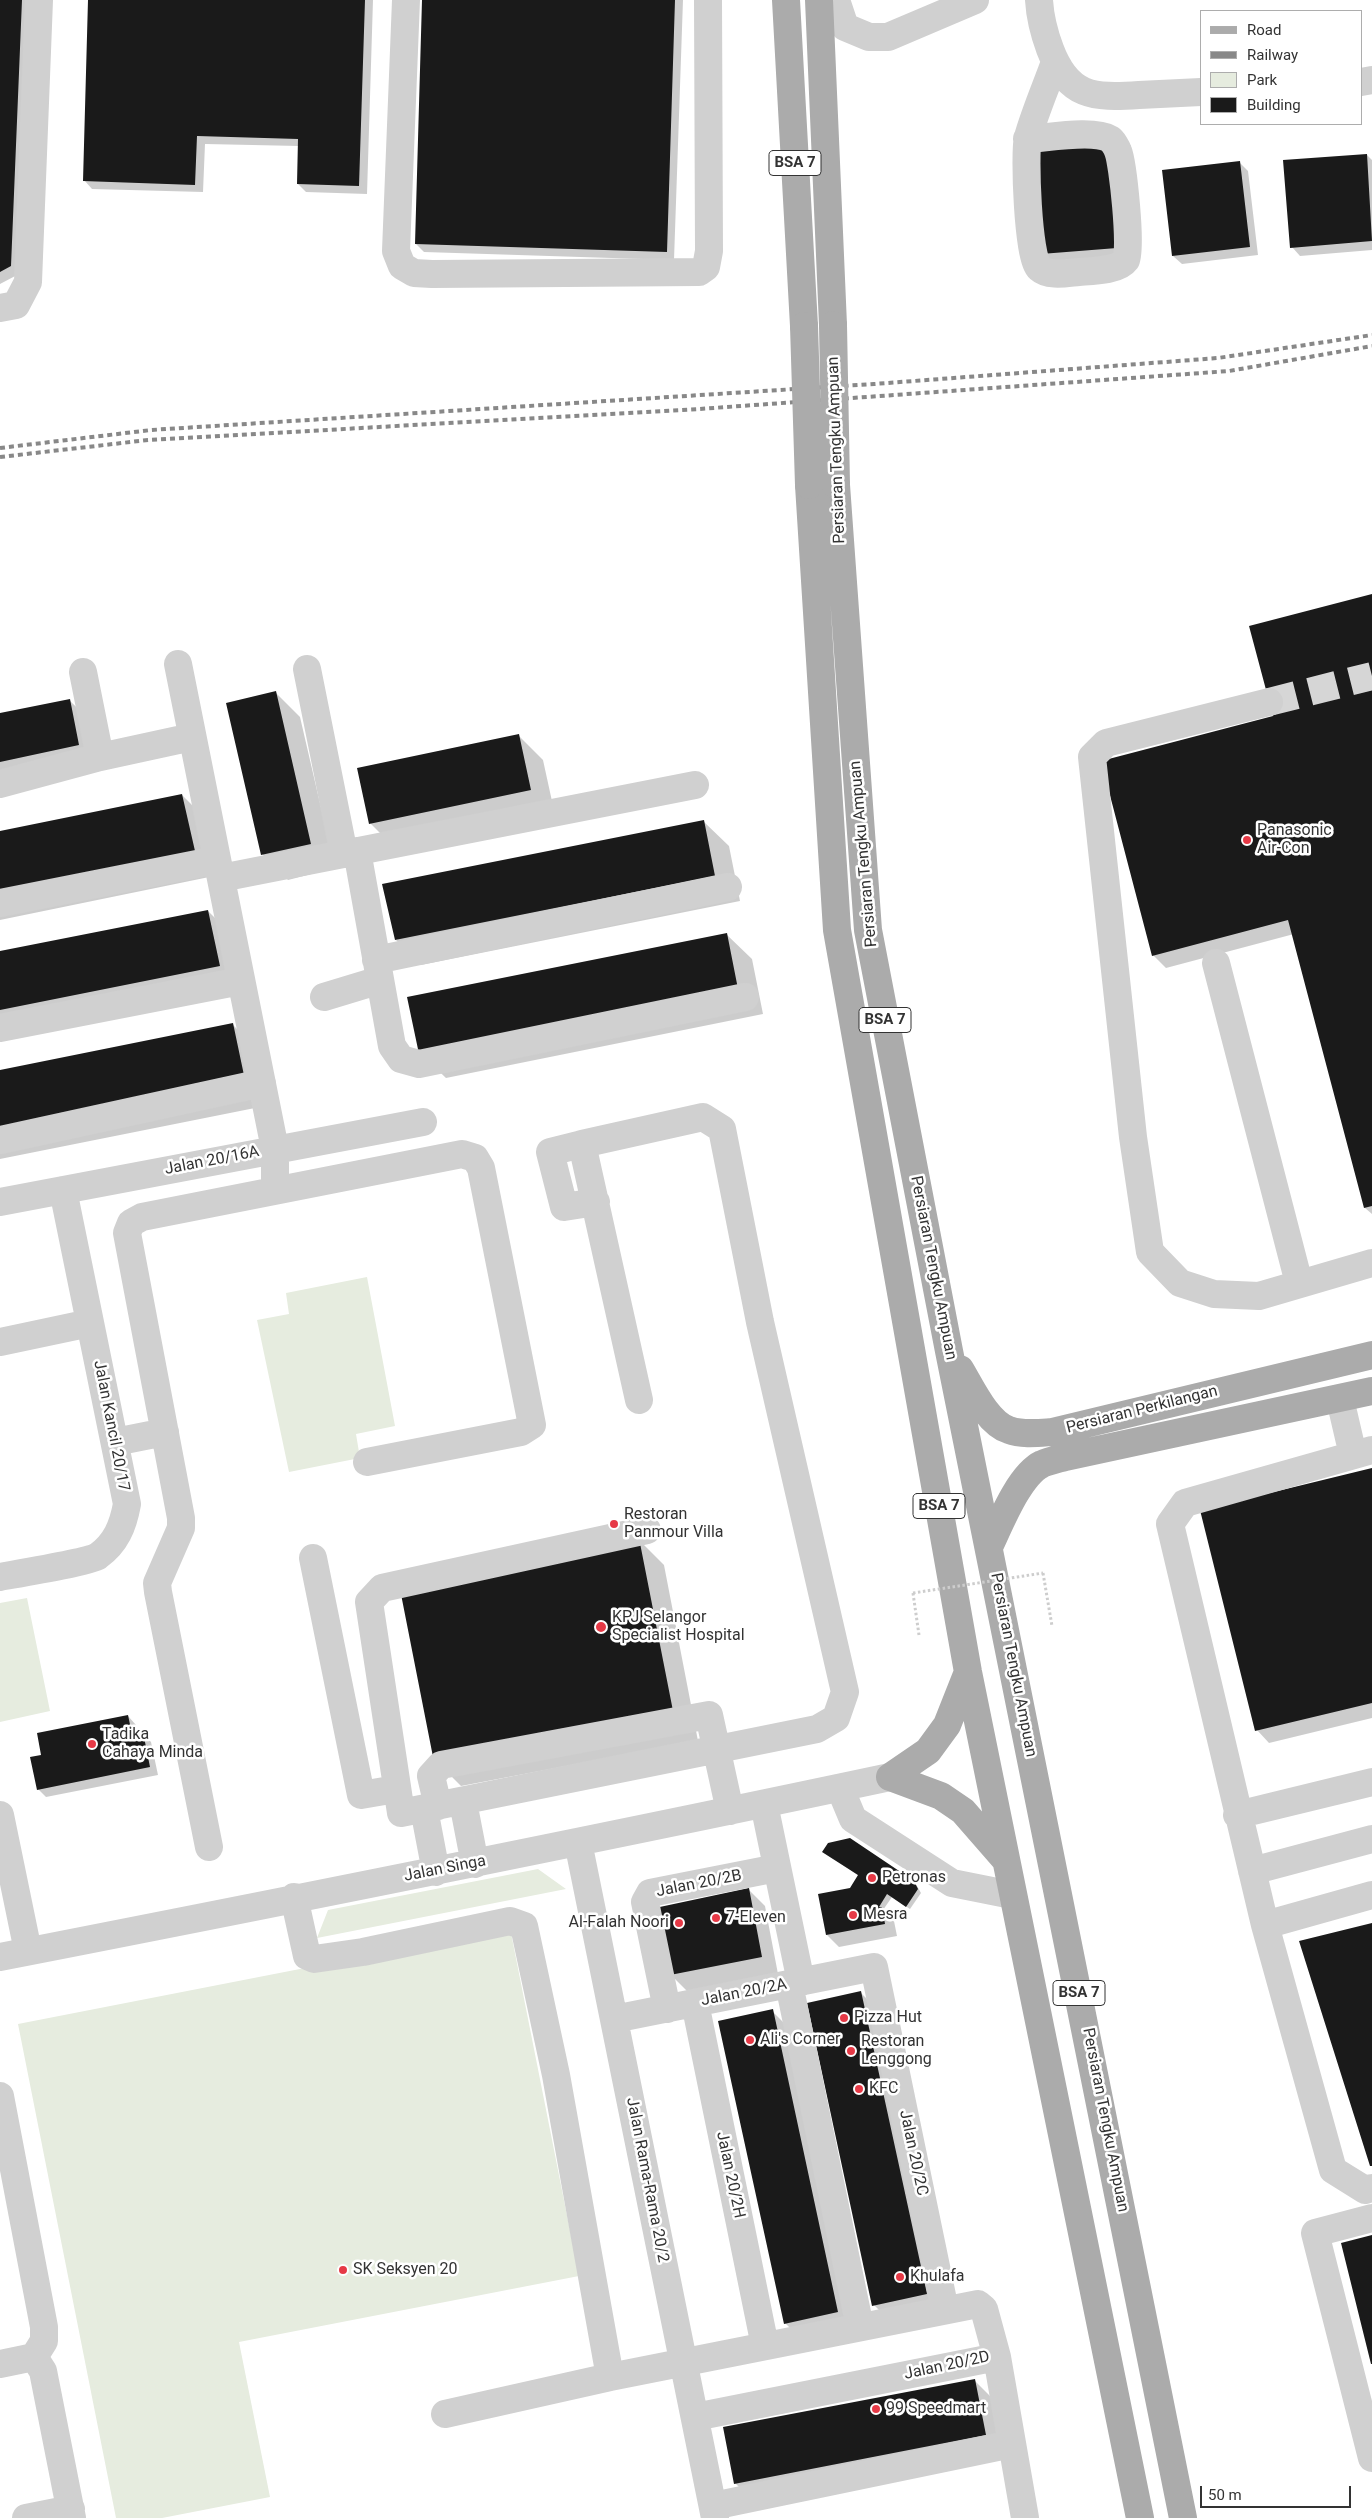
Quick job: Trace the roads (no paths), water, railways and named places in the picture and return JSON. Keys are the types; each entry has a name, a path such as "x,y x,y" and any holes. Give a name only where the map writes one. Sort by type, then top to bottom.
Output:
{"main road":[{"name":"Persiaran Tengku Ampuan","path":"786,0 804,326 809,485 837,930 968,1672 1122,2438 1140,2518"},
{"name":"Persiaran Tengku Ampuan","path":"819,0 833,325 836,485 868,930 949,1351 1183,2518"},
{"name":"Persiaran Perkilangan","path":"949,1351 987,1414 1007,1430 1027,1433 1052,1432 1372,1355"},
{"path":"989,1547 1010,1504 1028,1477 1041,1464 1065,1457 1372,1392"},
{"path":"890,1777 928,1751 947,1725 968,1672"},
{"path":"890,1777 941,1796 956,1806 1005,1859"},
{"path":"1122,2438 1130,2518"},
{"path":"1168,2438 1195,2518"}],"street":[{"path":"0,308 16,306 28,282 39,0"},
{"path":"406,0 396,251 402,266 414,273 432,274 699,272 706,267 709,250 708,0"},
{"path":"836,0 845,27 869,37 888,37 975,0"},
{"path":"1039,0 1044,33 1055,62 1069,82 1085,93 1103,97 1200,92"},
{"path":"1027,139 1096,134 1111,140 1119,152 1128,226 1129,252 1126,261 1117,267 1059,274 1048,273 1038,268 1033,259 1030,232 1027,139 1055,62"},
{"path":"178,664 275,1149 275,1190"},
{"path":"307,669 378,970 392,1046 401,1059 419,1064 745,997"},
{"path":"84,672 100,757"},
{"path":"1269,702 1106,743 1092,757 1133,1137 1150,1252 1180,1282 1214,1294 1258,1296 1372,1263"},
{"path":"0,784 100,757 192,737"},
{"path":"0,903 219,869 351,853 695,785"},
{"path":"324,997 378,970 728,887"},
{"path":"1216,963 1299,1283"},
{"path":"0,1028 241,981"},
{"path":"0,1140 262,1083"},
{"path":"639,1400 582,1144 703,1117 722,1129 760,1322 845,1692 836,1718 817,1729 402,1813 396,1789 369,1602 382,1588 647,1530"},
{"name":"Jalan 20/16A","path":"0,1202 423,1122"},
{"path":"209,1847 158,1592 158,1583 181,1523 127,1233 131,1223 142,1217 462,1154 475,1158 481,1168 532,1425 521,1432 366,1462"},
{"name":"Jalan Kancil 20/17","path":"0,1577 96,1558 115,1539 123,1523 127,1504 63,1190"},
{"path":"0,1342 90,1323"},
{"path":"1340,1399 1363,1453 1186,1503 1170,1524 1265,1925 1333,2170 1364,2190 1372,2188"},
{"path":"115,1442 165,1432"},
{"path":"313,1558 361,1795 396,1789"},
{"path":"475,1864 442,1806 432,1776 441,1765 709,1714 730,1811"},
{"name":"Jalan Singa","path":"0,1957 294,1897 436,1872 890,1777"},
{"path":"1238,1815 1372,1782"},
{"path":"840,1788 853,1819 952,1883 1012,1895"},
{"path":"764,1804 777,1868 795,1983 860,2328"},
{"path":"436,1872 442,1806"},
{"path":"0,1815 28,1951"},
{"path":"1252,1871 1372,1839"},
{"name":"Jalan Rama-Rama 20/2","path":"578,1842 714,2512"},
{"name":"Jalan 20/2B","path":"667,2009 645,1902 650,1893 777,1868"},
{"path":"1265,1925 1372,1895"},
{"path":"294,1897 308,1956 314,1959 364,1952 510,1921 524,1926 556,2075 610,2377"},
{"name":"Jalan 20/2A","path":"614,2020 874,1967"},
{"name":"Jalan 20/2C","path":"874,1967 945,2310"},
{"name":"Jalan 20/2H","path":"695,2003 765,2346"},
{"path":"0,2096 9,2189 44,2327 44,2340 34,2357 0,2364"},
{"path":"1372,2218 1315,2233 1372,2458"},
{"name":"Jalan 20/2D","path":"445,2414 610,2377 945,2310 981,2305 984,2308 997,2358 695,2417"},
{"path":"26,2518 72,2514 42,2371 34,2357"},
{"path":"997,2358 1025,2518"},
{"path":"714,2512 1012,2444"}],"tunnel":[{"path":"1269,702 1372,676"}],"railway":[{"path":"0,448 151,430 874,384 1218,358 1372,335"},
{"path":"0,457 148,440 699,409 1229,371 1372,346"}],"place":[{"name":"Panasonic Air-Con","path":"1247,840"},
{"name":"Restoran Panmour Villa","path":"614,1524"},
{"name":"KPJ Selangor Specialist Hospital","path":"601,1627"},
{"name":"Tadika Cahaya Minda","path":"92,1744"},
{"name":"Petronas","path":"872,1878"},
{"name":"Mesra","path":"853,1915"},
{"name":"7-Eleven","path":"716,1918"},
{"name":"Al-Falah Noori","path":"679,1923"},
{"name":"Pizza Hut","path":"844,2018"},
{"name":"Ali's Corner","path":"750,2040"},
{"name":"Restoran Lenggong","path":"851,2051"},
{"name":"KFC","path":"859,2089"},
{"name":"SK Seksyen 20","path":"343,2270"},
{"name":"Khulafa","path":"900,2277"},
{"name":"99 Speedmart","path":"876,2409"}]}
